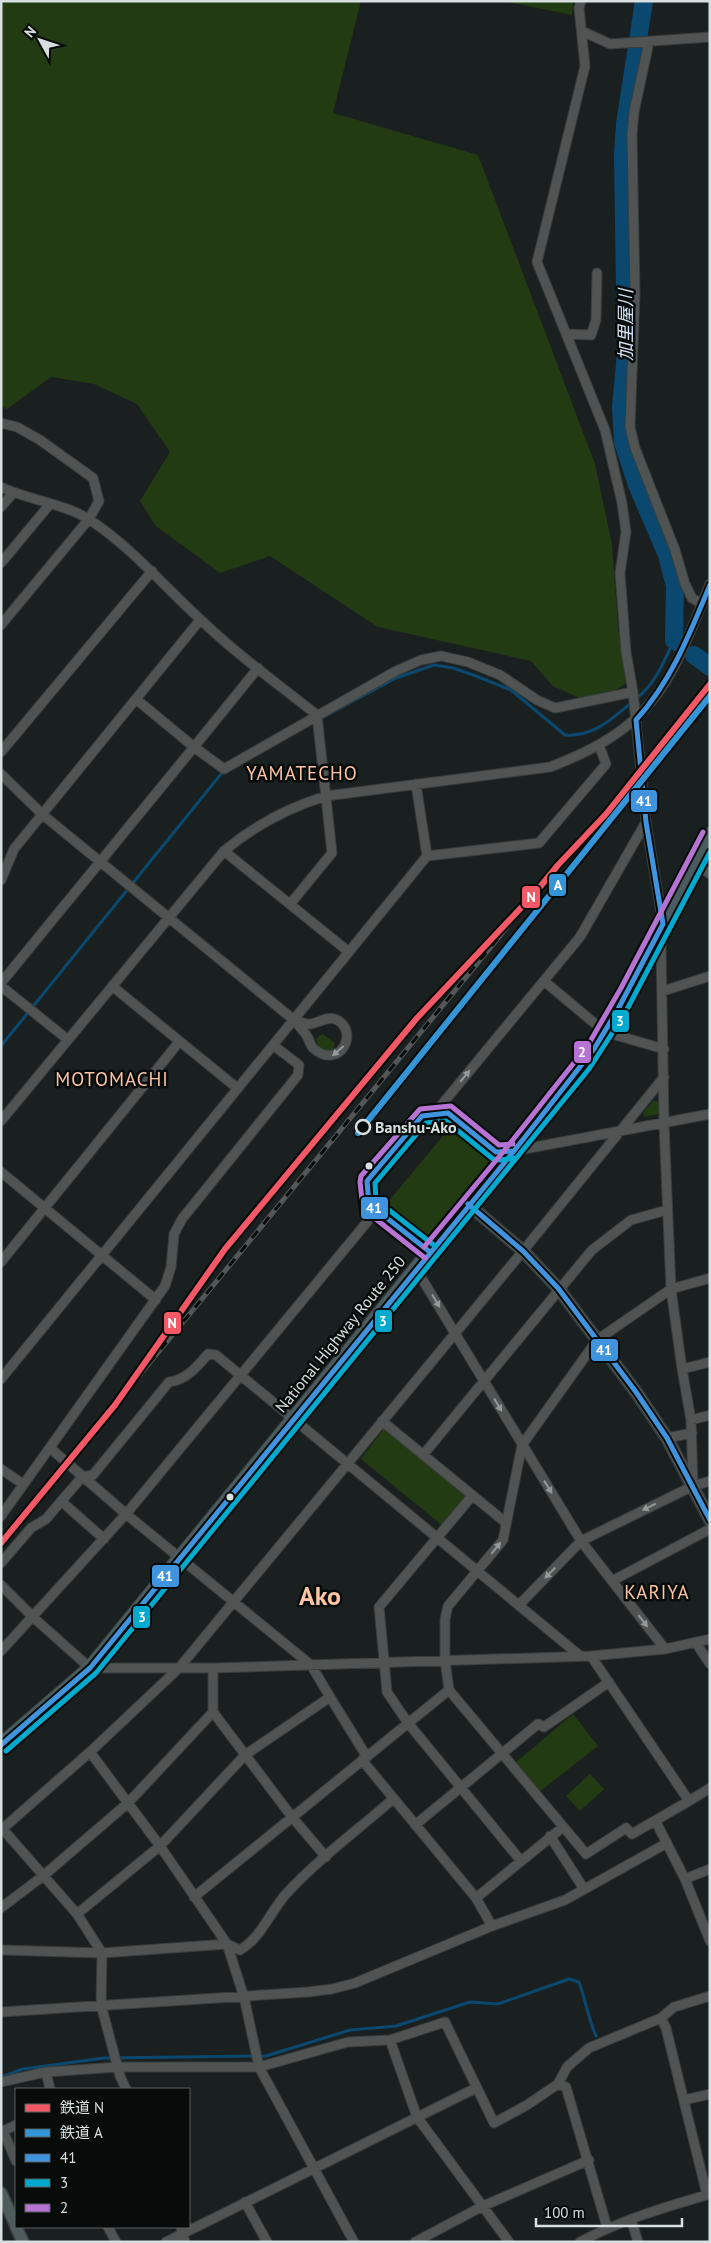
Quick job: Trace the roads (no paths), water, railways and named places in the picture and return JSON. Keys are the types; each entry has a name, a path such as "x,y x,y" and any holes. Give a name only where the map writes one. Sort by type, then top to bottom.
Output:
{"highway":[{"name":"National Highway Route 250","path":"1,1745 90,1668 181,1559 583,1064 605,1032 710,835"}],"main road":[{"path":"468,1204 523,1251 558,1288 636,1392 667,1438 710,1520"},
{"path":"1,2193 15,2224"},
{"path":"17,2228 23,2242"}],"street":[{"path":"581,1 585,66 537,262 605,430 622,503 626,532 620,573 626,652 633,692 646,822 663,924 661,947 664,1124 671,1289 691,1420 693,1486"},
{"path":"582,31 610,44 710,37"},
{"path":"646,42 632,135 635,293 630,427 635,448 676,550 685,584 692,598 702,604"},
{"path":"567,334 591,335 596,320 597,273"},
{"path":"1,423 17,427 40,440 93,478 99,501 89,519 1,624"},
{"path":"1,487 13,493 50,504 89,519 152,571 200,620 318,715 332,853 291,903"},
{"path":"1,507 13,493"},
{"path":"1,562 50,504"},
{"path":"1,752 152,571"},
{"path":"1,1121 167,918 224,851 246,832 272,816 326,796 550,767 575,758 599,745 636,720 651,704 673,671 710,584"},
{"path":"1,880 14,850 200,620"},
{"path":"137,700 224,769 396,671 421,660 441,656 468,662 500,675 537,700 554,708 633,692"},
{"path":"67,1039 1,984 258,668"},
{"path":"3,1373 427,856 539,843 606,764 599,745"},
{"path":"1,774 43,815 100,863 294,1020 308,1038 311,1047 322,1055 331,1056 338,1053 346,1043 348,1034 344,1026 335,1019 326,1018 308,1024 294,1020"},
{"path":"416,784 427,856"},
{"path":"434,1114 580,937 646,822"},
{"path":"224,851 291,903 349,952"},
{"path":"695,864 710,874"},
{"path":"663,991 710,976"},
{"path":"544,982 605,1032 664,1049"},
{"path":"112,986 237,1088"},
{"path":"1,1262 179,1042"},
{"path":"1,1516 165,1286 171,1267 174,1234 182,1219 298,1075 299,1065 273,1045"},
{"path":"126,2088 100,2005 102,1952 77,1914 2,1829 90,1752 179,1668 664,1077"},
{"path":"514,1151 710,1114"},
{"path":"1,1172 156,1300"},
{"path":"1,1651 34,1618 126,1514 377,1210"},
{"path":"423,1455 558,1288 592,1250 631,1220 667,1210"},
{"path":"416,1268 581,1541 665,1649"},
{"path":"710,1278 671,1289 597,1340 522,1446 505,1522 503,1540 456,1594 448,1606 445,1619 445,1660 449,1690 586,1854 626,1828 632,1834 656,1822 710,1788"},
{"path":"1,1563 31,1528 46,1519 82,1477 94,1474 169,1382 179,1381 194,1370 208,1354 216,1355 520,1605 579,1656"},
{"path":"682,1369 710,1362"},
{"path":"691,1420 710,1415"},
{"path":"382,1421 505,1522"},
{"path":"667,1438 692,1433"},
{"path":"50,1448 126,1514 311,1664 364,1758 393,1799 476,1898 492,1926"},
{"path":"1,1469 23,1484"},
{"path":"520,1605 581,1541 693,1486 710,1481"},
{"path":"472,1496 379,1607 387,1692 408,1723 521,1861"},
{"path":"61,1501 104,1539"},
{"path":"612,1581 710,1529"},
{"path":"1,1585 34,1618 90,1668 213,1668 383,1661 591,1656 665,1649 710,1639"},
{"path":"696,1643 710,1664"},
{"path":"591,1656 689,1801"},
{"path":"213,1668 214,1712 292,1817 326,1857"},
{"path":"415,1825 538,1724 544,1727 609,1682"},
{"path":"194,1897 449,1690"},
{"path":"77,1914 160,1846 245,1755 330,1697"},
{"path":"1,1908 44,1876 128,1803 214,1712"},
{"path":"90,1752 160,1846 227,1944 244,1997 260,2067 280,2109 354,2242"},
{"path":"1,1950 102,1952 227,1944 240,1950 251,1944 286,1895 326,1857 393,1799"},
{"path":"656,1822 685,1878 710,1941"},
{"path":"476,1898 563,1827"},
{"path":"550,1836 584,1889"},
{"path":"1,2012 244,1997 332,1989 355,1983 492,1926 565,1900 667,1843"},
{"path":"685,1878 710,1869"},
{"path":"1,2082 46,2072 118,2067 260,2067 348,2042 390,2040 445,2022 494,2123 527,2105 558,2084 567,2067 589,2048 661,2018 674,2007 710,1996"},
{"path":"580,2242 607,2227 631,2218 708,2194 666,2028 661,2018"},
{"path":"390,2040 417,2117 509,2242"},
{"path":"46,2072 50,2088"},
{"path":"558,2084 566,2087 589,2160 607,2227"},
{"path":"166,2242 476,2088"},
{"path":"684,2100 710,2094"},
{"path":"15,2125 3,2131 15,2159"},
{"path":"415,2242 483,2206 589,2160"},
{"path":"245,2202 267,2242"},
{"path":"631,2218 638,2242"},
{"path":"109,2228 116,2242"},
{"path":"434,2232 439,2242"}],"waterway":[{"name":"加里屋川","path":"644,1 625,124 623,153 626,353 621,407 623,442 637,485 667,555 675,586 674,640 677,642"},
{"path":"636,699 654,680 674,640"},
{"path":"694,655 710,667"},
{"path":"320,719 396,678 434,665 453,668 511,690 565,735 575,735 593,730 609,721 631,703"},
{"path":"1,1046 221,774 225,772"},
{"path":"1,2077 23,2069 104,2058 266,2056 350,2030 396,2026 470,2002 498,2004 569,1979 579,1982 596,2036"}],"railway":[{"path":"115,1405 535,893"}],"rail line":[{"name":"N","path":"1,1543 115,1405 225,1249 417,1018 535,893 558,865 606,814 710,684"},
{"name":"A","path":"358,1133 710,696"}],"place":[{"name":"Banshu-Ako","path":"363,1127"}],"district":[{"name":"YAMATECHO","path":"302,773"},
{"name":"MOTOMACHI","path":"112,1079"},
{"name":"KARIYA","path":"657,1592"},
{"name":"Ako","path":"320,1595"}]}
